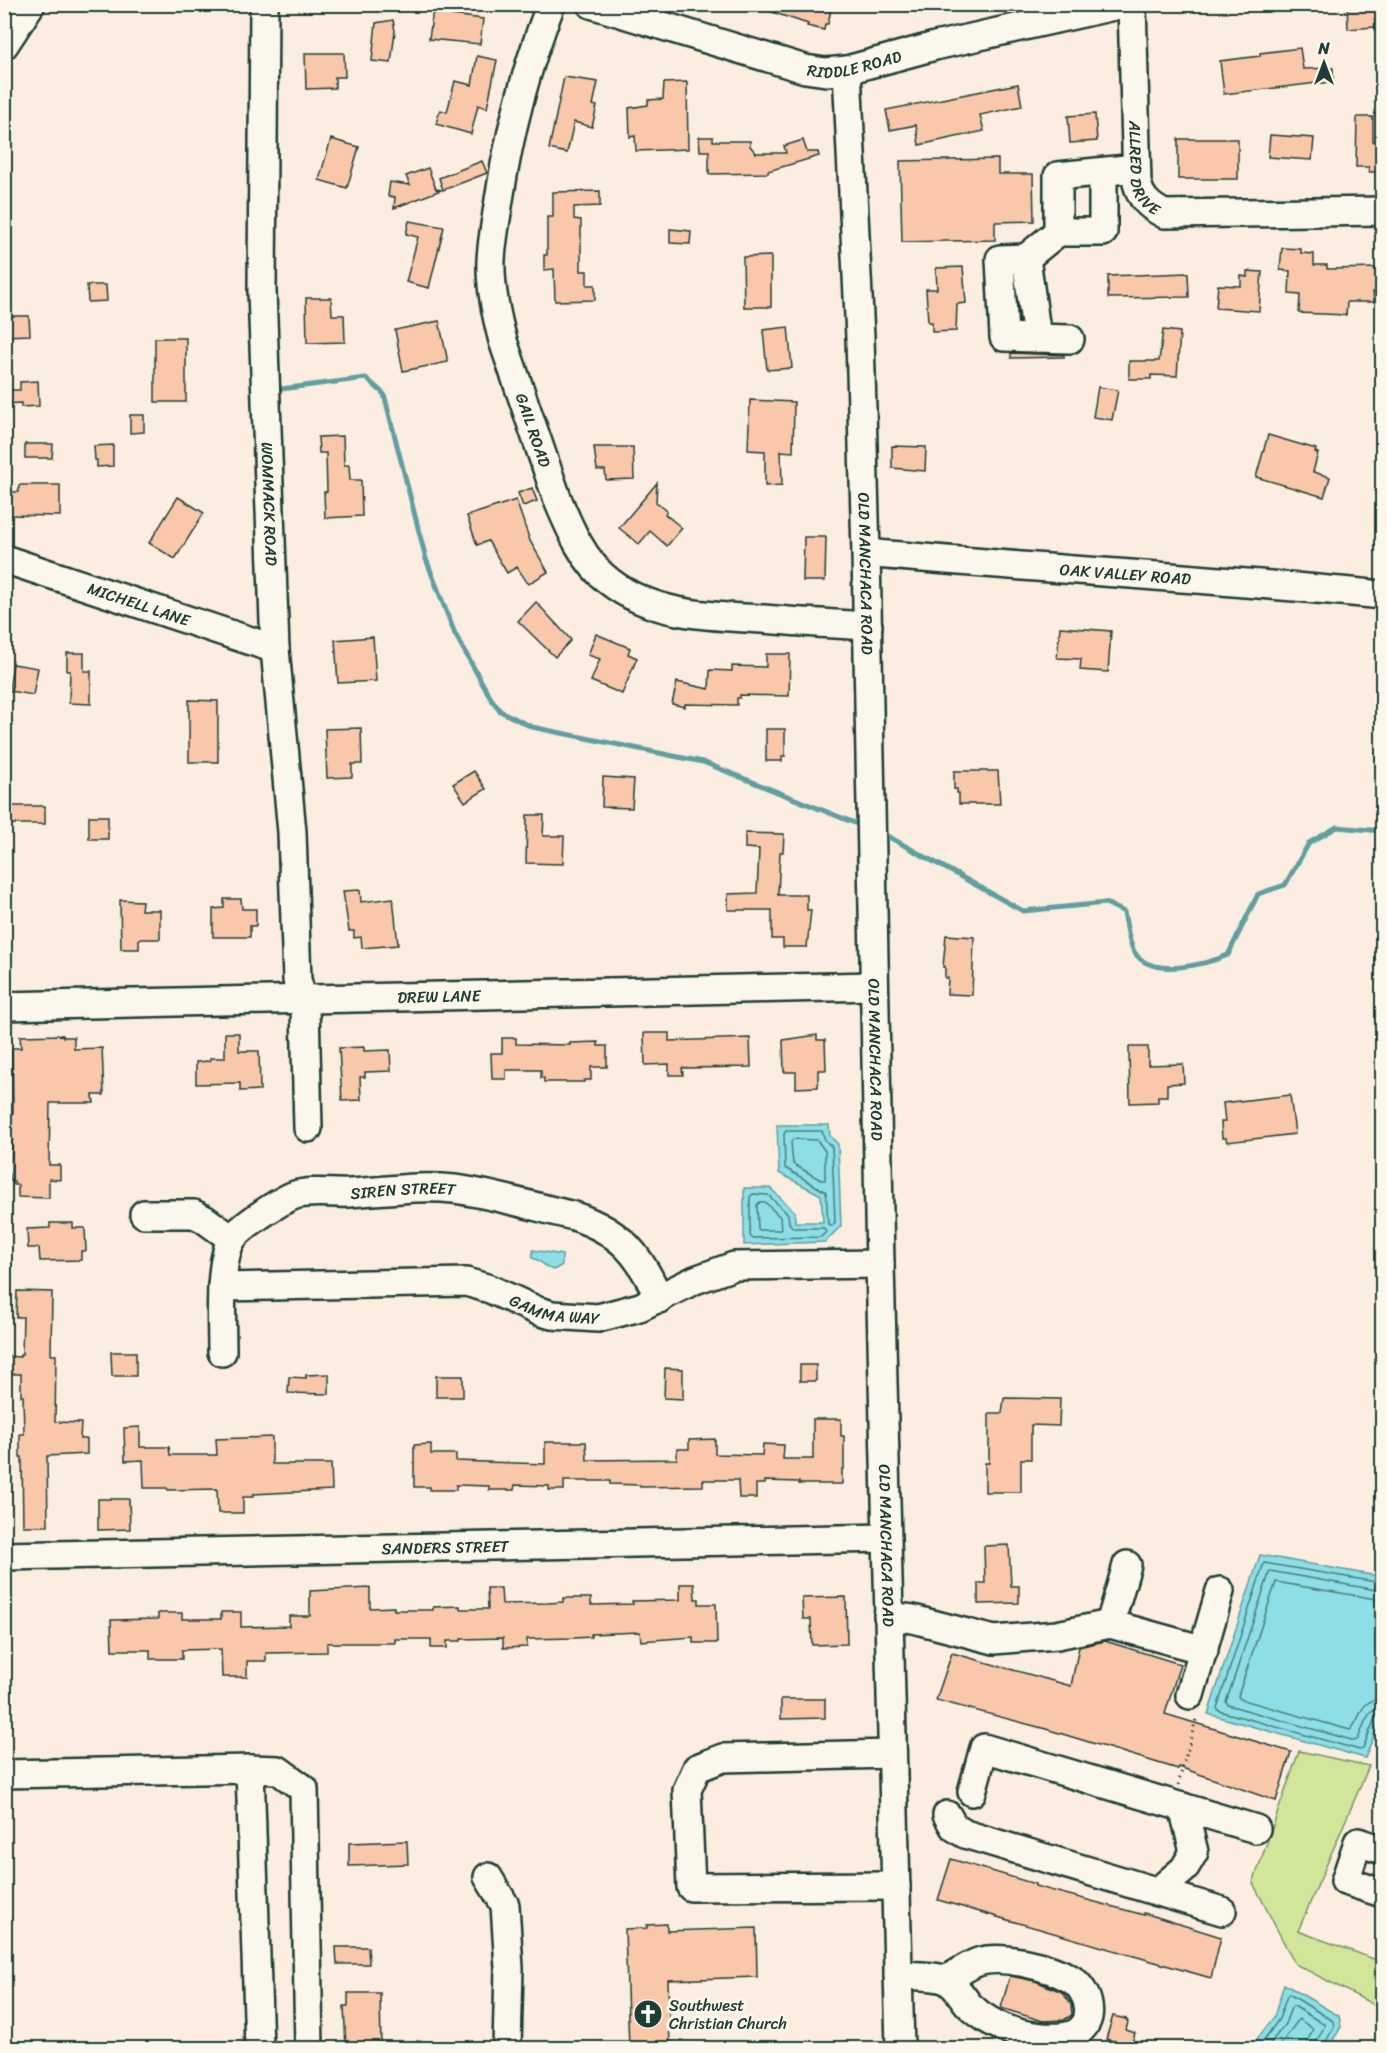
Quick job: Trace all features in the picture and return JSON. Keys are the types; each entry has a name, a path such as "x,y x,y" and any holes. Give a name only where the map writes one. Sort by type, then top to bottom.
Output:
{"street":[{"path":"4,45 31,4"},
{"name":"WOMMACK ROAD","path":"264,4 262,291 275,649 292,844 297,980 306,1018 308,1128"},
{"name":"GAIL ROAD","path":"551,4 539,35 506,155 491,260 495,307 503,341 567,523 594,566 609,582 652,605 705,616 868,626"},
{"name":"RIDDLE ROAD","path":"591,4 805,69 826,72 847,70 935,46 1124,4"},
{"name":"ALLRED DRIVE","path":"1132,4 1138,180 1148,205 1164,214 1383,211"},
{"name":"OLD MANCHACA ROAD","path":"847,70 860,337 868,626 886,1538 900,2049"},
{"path":"1058,232 1058,176 1103,172 1138,180"},
{"path":"1070,339 1037,338 1026,258 1058,232 1103,232 1103,172"},
{"path":"1103,201 1138,180"},
{"name":"OAK VALLEY ROAD","path":"866,554 1383,595"},
{"name":"MICHELL LANE","path":"4,559 275,649"},
{"name":"DREW LANE","path":"4,1006 874,986"},
{"name":"SIREN STREET","path":"232,1239 269,1209 296,1195 395,1189 453,1189 574,1216 608,1231 641,1261 659,1299"},
{"path":"144,1214 194,1214 232,1239 222,1287 222,1352"},
{"name":"GAMMA WAY","path":"222,1287 466,1282 490,1289 538,1311 598,1318 640,1307 695,1280 734,1266 880,1264"},
{"name":"SANDERS STREET","path":"4,1556 886,1538"},
{"path":"1110,1624 1127,1564"},
{"path":"1190,1695 1220,1591"},
{"path":"888,1616 913,1619 994,1640 1057,1635 1110,1624 1204,1650"},
{"path":"972,1792 984,1748 1256,1828"},
{"path":"892,1754 723,1758 697,1768 687,1790 691,1887 896,1886"},
{"path":"250,1769 259,2049"},
{"path":"4,1774 278,1770 304,1789 309,2049"},
{"path":"1157,1892 1184,1869 1194,1852 1178,1805"},
{"path":"947,1815 954,1827 965,1834 1222,1911"},
{"path":"1383,1850 1358,1842 1345,1881 1383,1893"},
{"path":"488,1877 505,1905 509,1968 507,2049"},
{"path":"898,1975 946,1980 978,1963 994,1959 1058,1972 1080,1984 1087,1996 1089,2011 1085,2023 1077,2033 1065,2037 1016,2032 990,2021 969,2006 946,1980"}],"path":[{"path":"1178,1805 1197,1717 1190,1695"}],"green space":[{"path":"1299,1751 1369,1766 1298,1931 1382,1962 1382,2009 1295,1964 1253,1883"}],"water":[{"path":"777,1125 829,1125 830,1136 838,1144 841,1226 825,1242 744,1245 744,1188 770,1188 795,1212 795,1222 823,1222 821,1195 779,1173"},
{"path":"533,1250 562,1255 562,1265 554,1270 548,1268 532,1258"},
{"path":"1260,1555 1382,1577 1382,1715 1365,1758 1208,1714"},
{"path":"1284,1984 1339,2016 1341,2027 1328,2048 1250,2048 1274,2017"}],"building":[{"path":"758,4 832,4 828,24 825,24 824,30 757,7"},
{"path":"1347,4 1383,4 1383,19 1375,19 1375,27 1348,29"},
{"path":"433,10 483,19 480,44 429,39"},
{"path":"393,20 395,31 391,63 372,61 376,23"},
{"path":"1300,48 1303,69 1333,68 1333,83 1224,94 1220,61"},
{"path":"305,53 344,53 345,77 335,77 335,88 306,89"},
{"path":"477,56 497,60 487,108 478,105 471,134 436,124 440,110 447,112 455,81 472,85"},
{"path":"564,77 598,82 593,105 597,106 592,127 574,122 567,153 549,149"},
{"path":"687,82 688,149 636,151 635,136 630,137 629,108 648,105 648,100 663,99 664,83"},
{"path":"1018,84 1022,106 980,115 984,131 919,145 916,125 890,130 886,110"},
{"path":"1095,114 1097,141 1070,143 1068,116"},
{"path":"1357,117 1373,117 1373,141 1383,141 1383,172 1369,172 1369,167 1356,167"},
{"path":"1270,135 1314,138 1312,160 1268,157"},
{"path":"699,137 713,137 713,141 750,141 750,146 756,153 786,153 784,146 803,140 807,152 818,152 819,156 768,171 768,173 709,174 709,151 700,151"},
{"path":"331,139 359,147 347,188 319,180"},
{"path":"1178,139 1238,139 1238,179 1178,179"},
{"path":"998,159 998,174 1033,174 1034,221 995,222 995,240 902,242 900,161"},
{"path":"482,161 487,173 443,190 439,178"},
{"path":"428,168 436,189 441,190 394,208 395,197 388,196 390,182 410,185 406,176"},
{"path":"600,191 600,206 574,207 574,219 581,220 581,271 587,271 587,285 595,285 595,300 555,301 554,269 544,270 544,255 547,255 547,217 553,217 553,192"},
{"path":"409,221 444,227 429,288 406,282 418,237 406,234"},
{"path":"670,229 691,231 690,244 670,243"},
{"path":"1282,248 1301,249 1301,253 1314,254 1314,265 1327,265 1327,269 1380,268 1383,270 1383,292 1373,292 1374,302 1347,302 1346,315 1299,313 1300,295 1289,294 1290,271 1280,270"},
{"path":"771,256 771,307 744,307 743,257"},
{"path":"963,267 966,303 957,304 956,331 932,332 932,322 928,322 926,289 937,289 936,268"},
{"path":"1247,271 1262,272 1259,311 1216,308 1218,285 1241,286 1241,276 1247,277"},
{"path":"1188,273 1189,297 1108,298 1108,276"},
{"path":"87,285 106,285 107,301 88,302"},
{"path":"306,298 331,298 332,315 344,315 345,342 307,343"},
{"path":"4,316 29,316 30,335 4,336"},
{"path":"439,321 448,362 403,371 395,330"},
{"path":"788,327 792,368 767,370 763,330"},
{"path":"1163,330 1180,332 1177,376 1151,375 1151,379 1129,379 1129,361 1159,361"},
{"path":"155,338 186,338 186,402 155,402"},
{"path":"1011,353 1064,355 1064,357 1011,358"},
{"path":"38,381 39,406 21,407 21,403 4,404 4,390 20,390 20,382"},
{"path":"1098,387 1118,390 1112,420 1093,417"},
{"path":"750,400 794,402 793,452 781,451 782,485 765,486 765,451 748,450"},
{"path":"130,415 144,415 144,432 130,433"},
{"path":"1268,435 1316,449 1315,452 1318,453 1313,472 1330,477 1324,497 1256,477"},
{"path":"343,436 344,465 349,465 350,480 361,480 362,516 325,518 326,453 319,453 318,437"},
{"path":"25,444 53,444 52,458 25,458"},
{"path":"113,445 113,466 97,467 94,446"},
{"path":"892,446 926,447 925,471 892,468"},
{"path":"594,447 633,447 634,479 606,480 605,470 597,470"},
{"path":"657,483 656,502 667,511 665,514 682,528 667,546 650,531 639,544 619,528"},
{"path":"19,485 60,485 60,516 4,515 4,492 19,492"},
{"path":"532,488 537,501 523,506 518,493"},
{"path":"178,497 204,513 175,559 149,543"},
{"path":"516,500 530,541 548,572 528,584 517,567 507,573 488,541 477,545 467,516"},
{"path":"804,537 826,537 825,581 803,581"},
{"path":"536,602 571,640 555,657 518,621"},
{"path":"1060,627 1111,631 1108,672 1080,670 1081,659 1057,658"},
{"path":"596,634 630,648 628,654 637,658 622,694 591,681 600,659 588,655"},
{"path":"373,637 376,681 338,683 335,640"},
{"path":"67,653 84,653 84,671 91,671 91,704 69,703 70,671 67,671"},
{"path":"766,654 790,654 789,696 740,695 740,698 737,698 737,705 685,704 685,707 672,704 677,682 709,689 710,670 732,671 732,666 766,667"},
{"path":"13,664 38,668 33,695 9,691"},
{"path":"189,700 218,701 218,762 189,762"},
{"path":"361,728 362,764 352,764 352,777 327,778 325,729"},
{"path":"766,729 785,729 785,756 782,756 782,761 766,761"},
{"path":"474,771 486,789 465,802 453,784"},
{"path":"954,771 998,771 1000,804 959,804 959,793 957,789 954,789"},
{"path":"603,777 634,779 632,808 602,807"},
{"path":"4,806 45,806 45,824 4,824"},
{"path":"527,815 544,815 543,836 564,836 563,864 526,863"},
{"path":"89,816 108,816 108,839 89,839"},
{"path":"745,833 784,834 783,852 780,852 778,895 807,895 807,910 811,910 807,947 783,947 783,939 772,939 772,910 728,910 728,894 757,893 759,849 745,848"},
{"path":"360,890 361,902 393,898 398,945 362,948 361,937 354,938 354,931 349,931 343,891"},
{"path":"224,899 241,899 242,909 256,909 256,926 250,926 250,937 213,937 213,909 224,908"},
{"path":"120,900 142,901 141,910 160,910 160,939 139,939 139,949 121,949"},
{"path":"946,935 974,937 972,995 947,994 948,978 945,978 945,967 943,967"},
{"path":"225,1033 239,1033 239,1051 259,1051 260,1090 240,1091 240,1083 196,1084 196,1062 210,1061 210,1058 225,1058"},
{"path":"644,1033 669,1033 669,1041 750,1038 751,1067 682,1068 683,1075 669,1075 669,1064 645,1065"},
{"path":"63,1035 63,1037 74,1037 74,1049 102,1048 104,1095 93,1095 94,1103 50,1103 49,1165 60,1165 60,1180 49,1179 49,1198 18,1197 18,1185 14,1185 14,1181 11,1181 12,1048 21,1048 20,1036"},
{"path":"817,1035 817,1040 825,1040 826,1070 818,1070 818,1087 796,1088 796,1072 784,1072 783,1040"},
{"path":"502,1038 516,1038 516,1044 570,1045 570,1043 598,1042 598,1046 607,1046 607,1067 591,1067 591,1080 584,1080 584,1082 544,1082 544,1078 541,1078 541,1070 506,1070 506,1079 492,1079 491,1053 502,1053"},
{"path":"364,1047 364,1051 390,1050 391,1071 365,1072 365,1077 360,1077 361,1100 342,1101 339,1048"},
{"path":"1129,1047 1148,1047 1148,1065 1183,1064 1184,1083 1167,1084 1167,1096 1158,1096 1158,1102 1130,1103"},
{"path":"1290,1095 1295,1134 1227,1142 1226,1138 1222,1138 1221,1122 1225,1122 1223,1103"},
{"path":"50,1223 73,1223 73,1228 85,1228 86,1251 81,1251 81,1260 40,1261 39,1248 28,1248 27,1229 50,1228"},
{"path":"17,1291 52,1292 51,1355 56,1355 55,1422 81,1423 80,1439 87,1439 87,1454 47,1456 48,1526 23,1526 20,1434 24,1434 21,1374 4,1374 4,1356 20,1357 22,1355 23,1317 16,1317"},
{"path":"111,1352 136,1352 136,1376 112,1376"},
{"path":"800,1365 816,1365 816,1381 800,1381"},
{"path":"665,1368 683,1369 683,1399 664,1398"},
{"path":"329,1374 329,1394 288,1393 289,1377 306,1378 306,1375"},
{"path":"436,1376 463,1376 463,1397 436,1397"},
{"path":"1004,1398 1060,1399 1059,1426 1031,1425 1031,1459 1021,1459 1021,1492 985,1492 985,1463 989,1463 989,1413 1002,1413"},
{"path":"813,1419 841,1419 841,1436 844,1436 842,1484 765,1481 765,1484 756,1484 756,1498 739,1498 738,1480 703,1480 703,1486 640,1487 640,1485 610,1484 610,1481 564,1481 564,1490 549,1490 549,1486 515,1485 514,1490 489,1490 489,1486 456,1485 456,1490 430,1490 430,1487 414,1487 414,1445 431,1444 431,1454 456,1454 456,1461 545,1464 545,1442 586,1442 587,1460 677,1459 677,1449 689,1449 689,1440 715,1439 715,1454 762,1455 763,1444 784,1445 783,1459 813,1459"},
{"path":"140,1427 140,1447 169,1447 170,1455 217,1455 216,1439 272,1437 272,1464 331,1464 332,1490 253,1494 253,1497 243,1497 243,1513 218,1513 217,1489 144,1488 143,1460 125,1461 124,1428"},
{"path":"98,1499 129,1499 130,1529 98,1530"},
{"path":"1009,1545 1011,1586 1019,1586 1019,1603 978,1604 978,1583 985,1583 984,1546"},
{"path":"680,1584 694,1584 695,1599 699,1599 699,1604 716,1604 717,1643 693,1643 693,1637 641,1641 640,1632 591,1634 591,1637 527,1639 527,1647 503,1648 503,1638 447,1641 447,1648 431,1648 431,1639 395,1639 395,1643 327,1643 327,1652 266,1653 266,1661 247,1661 247,1677 222,1677 221,1649 182,1650 182,1659 150,1659 150,1650 112,1650 111,1620 158,1619 158,1613 182,1613 182,1619 221,1619 221,1612 241,1612 241,1627 289,1626 289,1616 310,1616 310,1591 370,1588 370,1608 433,1610 433,1607 460,1606 460,1609 488,1609 487,1588 501,1588 502,1604 563,1602 563,1598 591,1598 591,1605 680,1600"},
{"path":"846,1597 847,1644 812,1645 811,1619 803,1619 802,1598"},
{"path":"1105,1641 1180,1664 1165,1714 1291,1752 1276,1801 1179,1767 1178,1769 1046,1729 936,1700 952,1653 1071,1686 1079,1647"},
{"path":"781,1699 825,1699 825,1718 781,1719"},
{"path":"407,1841 408,1864 349,1866 349,1843"},
{"path":"951,1859 1035,1884 1035,1886 1144,1915 1144,1913 1221,1937 1211,1978 938,1900"},
{"name":"Southwest Christian Church","path":"667,1924 667,1931 756,1928 757,1977 668,1980 670,2047 629,2048 625,1929"},
{"path":"336,1947 368,1947 369,1964 337,1964"},
{"path":"1010,1976 1035,1981 1062,1992 1071,2004 1072,2015 1064,2020 1043,2021 1001,2008"},
{"path":"348,1993 380,1993 381,2049 346,2049 344,2006 348,2006"},
{"path":"1113,2016 1126,2019 1128,2022 1126,2030 1135,2033 1131,2046 1106,2039"}],"waterway":[{"path":"281,389 366,378 384,394 426,559 455,634 500,711 532,727 703,762 857,824"},
{"path":"880,832 1023,911 1106,903 1124,912 1129,939 1135,953 1143,961 1154,966 1180,967 1228,955 1258,894 1285,885 1309,843 1337,827 1382,831"}],"place":[{"name":"Southwest Christian Church","path":"648,2014"}]}
